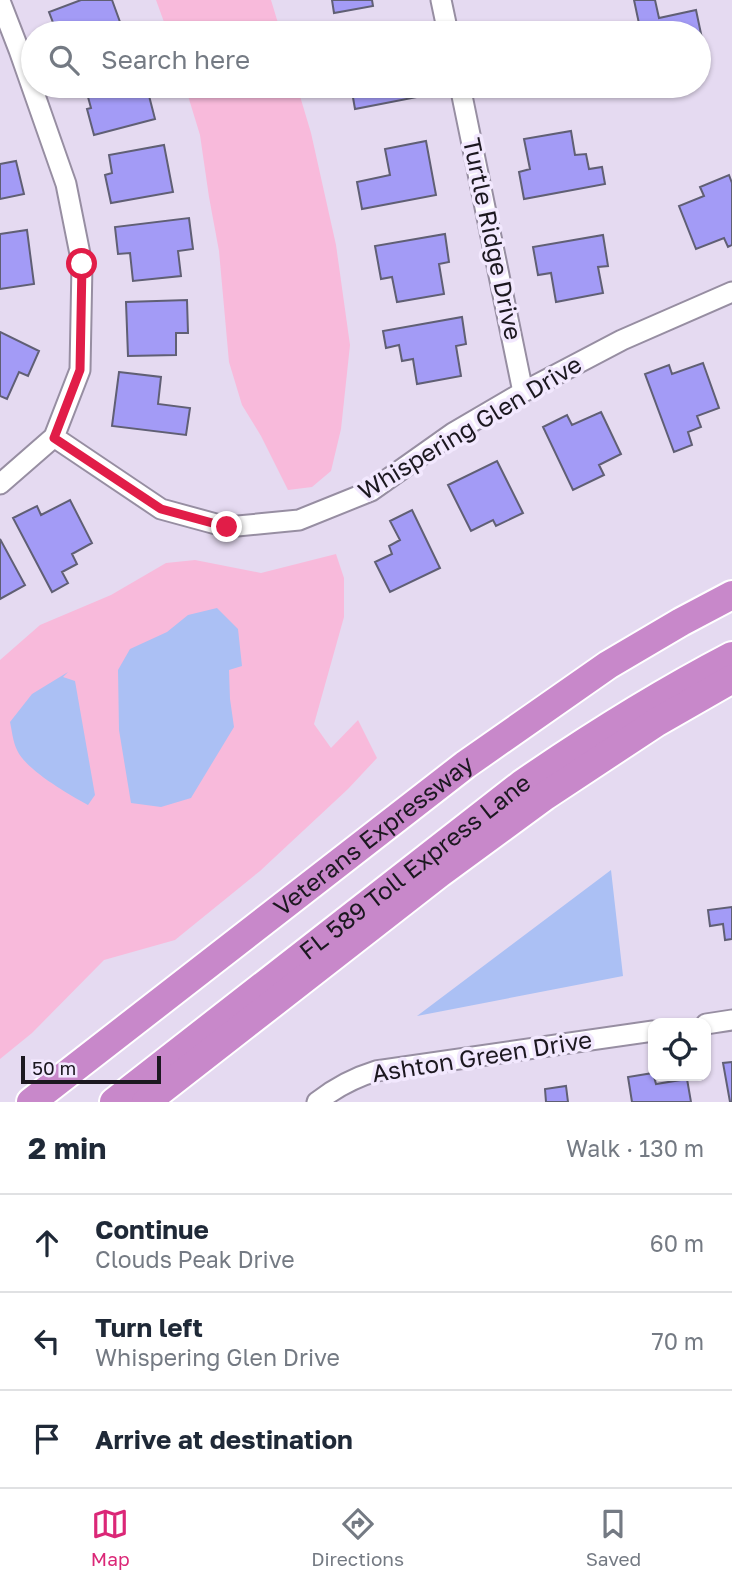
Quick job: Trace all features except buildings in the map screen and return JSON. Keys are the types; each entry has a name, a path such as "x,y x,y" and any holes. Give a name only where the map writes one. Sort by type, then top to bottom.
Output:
{"highway":[{"name":"Veterans Expressway","path":"31,1102 465,765 608,665 732,595"},
{"name":"FL 589 Toll Express Lane","path":"114,1102 522,785 577,746 732,656"},
{"path":"146,1102 440,873 545,796 657,722 732,679"}],"street":[{"path":"443,0 447,21"},
{"path":"0,1 21,56"},
{"path":"0,484 54,438 80,370 82,264 66,184 36,98"},
{"name":"Turtle Ridge Drive","path":"462,98 523,392"},
{"name":"Whispering Glen Drive","path":"54,438 161,509 227,527 299,520 370,491 453,433 523,392 622,340 732,292"},
{"path":"711,1023 732,1020"},
{"name":"Ashton Green Drive","path":"317,1102 343,1083 376,1071 648,1032"}],"shaded area":[{"path":"156,0 271,0 277,21 164,21"},
{"path":"189,98 301,98 336,245 350,345 341,429 331,471 312,487 288,490 242,405 229,362 219,251 200,135"},
{"path":"336,554 344,578 344,617 314,724 331,748 358,720 377,758 348,789 260,871 175,940 104,960 32,1033 0,1059 0,660 40,625 111,595 166,563 195,560 261,573"}],"water":[{"path":"217,608 238,629 242,666 229,670 234,727 191,798 161,807 131,803 119,730 118,670 130,649 167,632 188,615"},
{"path":"68,672 63,677 75,681 95,795 88,805 48,781 22,758 17,750 10,722 32,694"},
{"path":"611,870 623,976 417,1016"}],"route":[{"path":"82,264 80,370 54,438 161,509 227,527"}]}
